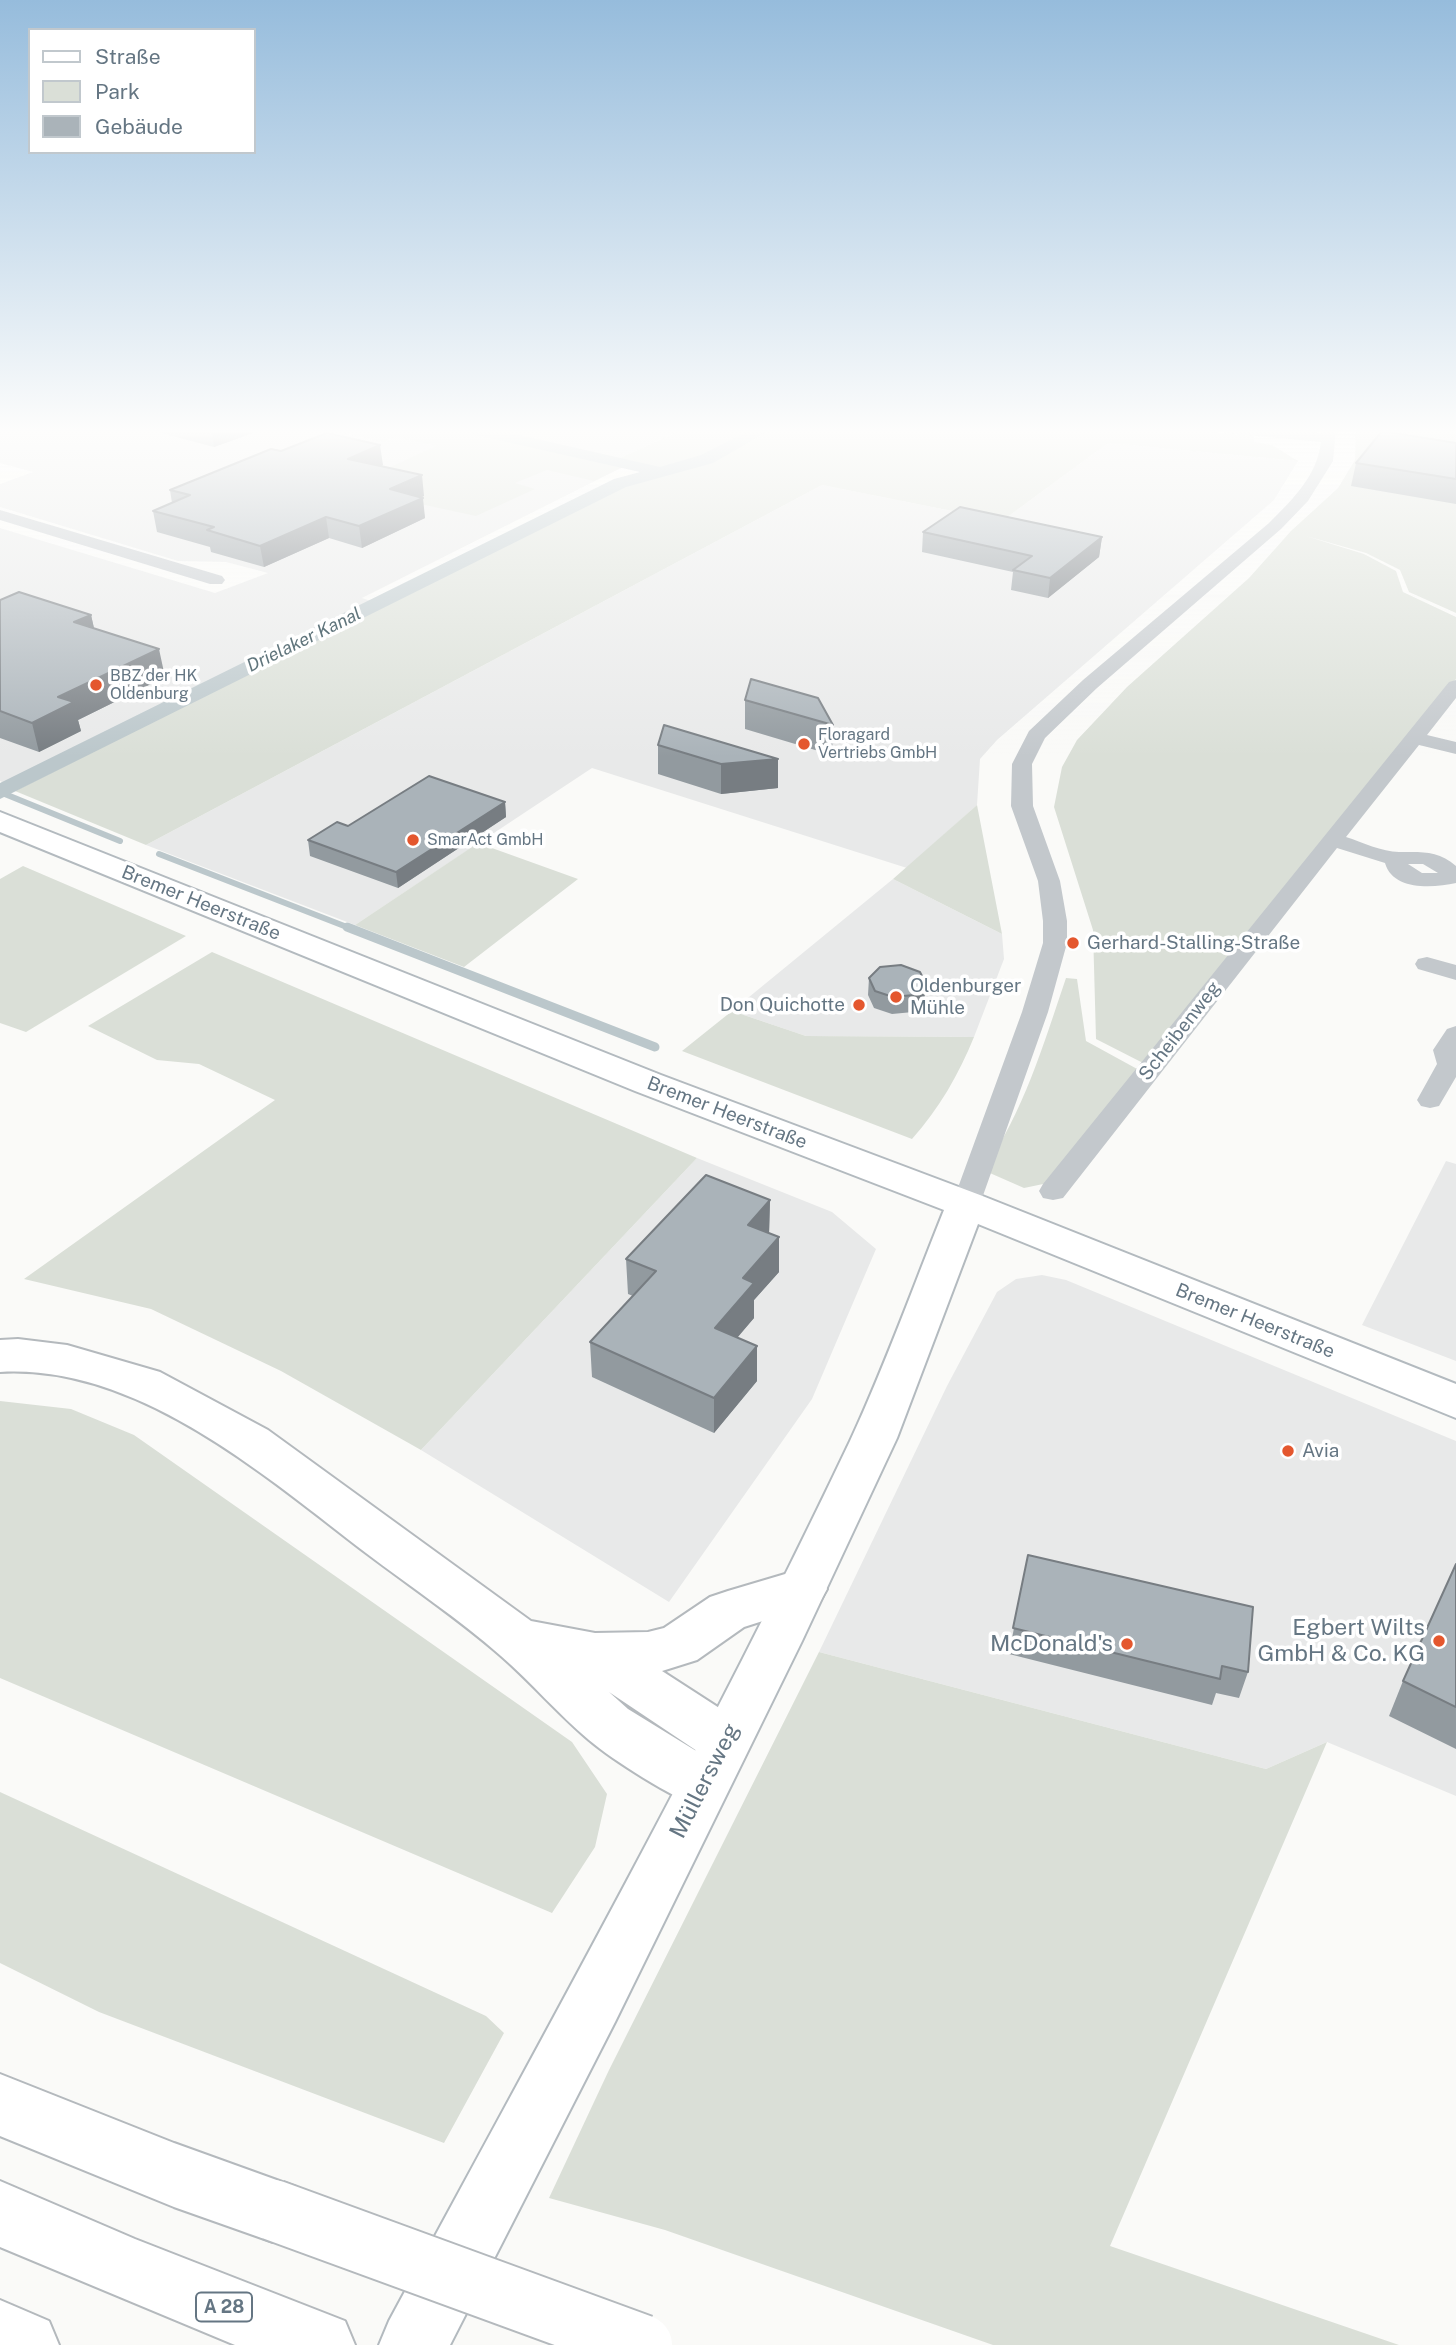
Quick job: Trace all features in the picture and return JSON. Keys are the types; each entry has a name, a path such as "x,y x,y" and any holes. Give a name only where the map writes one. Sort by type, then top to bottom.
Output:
{"main road":[{"name":"Bremer Heerstraße","path":"0,821 648,1083 966,1204 1456,1402"},
{"name":"Müllersweg","path":"413,2345 594,2001 802,1589 874,1438 966,1204"},
{"path":"0,1356 18,1355 67,1361 144,1382 252,1442 518,1640 609,1725 714,1763"},
{"path":"518,1640 595,1656 648,1654 679,1645 728,1612 802,1589"},
{"path":"595,1656 714,1763"},
{"path":"12,2106 174,2175 642,2345"},
{"name":"A 28","path":"0,2214 127,2269 321,2345"},
{"path":"0,2334 25,2345"}],"street":[{"path":"78,538 216,580"},
{"path":"966,1204 1035,1012 1055,943 1055,921 1049,881 1022,806 1022,764 1036,735 1090,684 1260,538"},
{"name":"Scheibenweg","path":"1053,1191 1456,686"},
{"path":"1415,738 1456,748"},
{"path":"1333,840 1397,859 1396,865 1401,872 1418,881 1455,877"},
{"path":"1427,964 1456,974"},
{"path":"1430,1100 1450,1064 1446,1051 1456,1034"}],"shaded area":[{"path":"0,538 35,538 215,593 268,573 226,562 178,561 104,538 481,538 362,598 374,602 4,783 0,781"},
{"path":"722,538 1230,538 997,740 980,759 977,805 907,868 592,768 355,925 146,845"},
{"path":"893,879 1002,934 1004,959 974,1037 806,1036 732,1011"},
{"path":"697,1158 832,1212 876,1249 812,1399 669,1602 421,1450"},
{"path":"1446,1161 1456,1164 1456,1361 1362,1325"},
{"path":"1042,1275 1066,1280 1456,1441 1456,1796 1327,1742 1266,1769 819,1652 947,1386 997,1292 1016,1279"}],"green space":[{"path":"518,538 722,538 146,845 15,791"},
{"path":"1284,538 1314,538 1364,554 1396,571 1403,592 1456,617 1456,679 1145,1064 1096,1039 1093,930 1054,807 1062,767 1077,740 1127,687 1249,578"},
{"path":"1315,538 1456,538 1456,613 1409,592 1400,570 1366,553"},
{"path":"977,805 1002,934 893,879"},
{"path":"478,843 578,879 464,967 355,925"},
{"path":"23,866 186,936 26,1032 0,1023 0,879"},
{"path":"212,952 697,1158 421,1450 281,1371 151,1309 24,1279 275,1100 199,1064 157,1060 88,1026"},
{"path":"1066,978 1077,979 1086,1041 1139,1070 1048,1183 1024,1188 983,1170 1010,1126 1021,1102"},
{"path":"732,1011 806,1036 974,1037 948,1091 912,1139 682,1051"},
{"path":"0,1401 71,1409 134,1435 572,1742 607,1794 595,1847 552,1913 0,1678"},
{"path":"819,1652 1266,1769 1327,1742 1110,2246 1399,2345 993,2345 665,2230 549,2198 609,2070"},
{"path":"0,1792 486,2016 504,2033 444,2143 99,2012 0,1963"}],"building":[{"path":"235,538 277,538 260,546"},
{"path":"952,538 1100,538 1050,578 1013,570 1032,556"},
{"path":"19,592 91,615 74,622 159,649 58,697 74,702 32,723 0,711 0,600"},
{"path":"751,679 818,698 833,725 745,700"},
{"path":"664,725 778,759 721,764 658,745"},
{"name":"SmarAct GmbH","path":"429,776 505,802 396,872 308,840 337,822 348,826"},
{"path":"901,965 920,972 926,984 914,995 893,997 875,991 869,978 880,967"},
{"path":"706,1175 770,1200 748,1225 779,1237 743,1278 754,1283 715,1328 757,1346 714,1398 590,1342 656,1271 626,1259"},
{"name":"McDonald's","path":"1028,1555 1253,1607 1248,1672 1222,1666 1220,1679 1013,1628"},
{"path":"1456,1564 1456,1707 1403,1681"}],"waterway":[{"name":"Drielaker Kanal","path":"0,792 509,538"},
{"path":"0,792 120,841"},
{"path":"159,854 352,929"},
{"path":"347,927 655,1047"}],"place":[{"name":"BBZ der HK Oldenburg","path":"96,685"},
{"name":"Floragard Vertriebs GmbH","path":"804,744"},
{"name":"SmarAct GmbH","path":"413,840"},
{"name":"Gerhard-Stalling-Straße","path":"1073,943"},
{"name":"Oldenburger Mühle","path":"896,997"},
{"name":"Don Quichotte","path":"859,1005"},
{"name":"Avia","path":"1288,1451"},
{"name":"Egbert Wilts GmbH & Co. KG","path":"1439,1641"},
{"name":"McDonald's","path":"1127,1644"}]}
